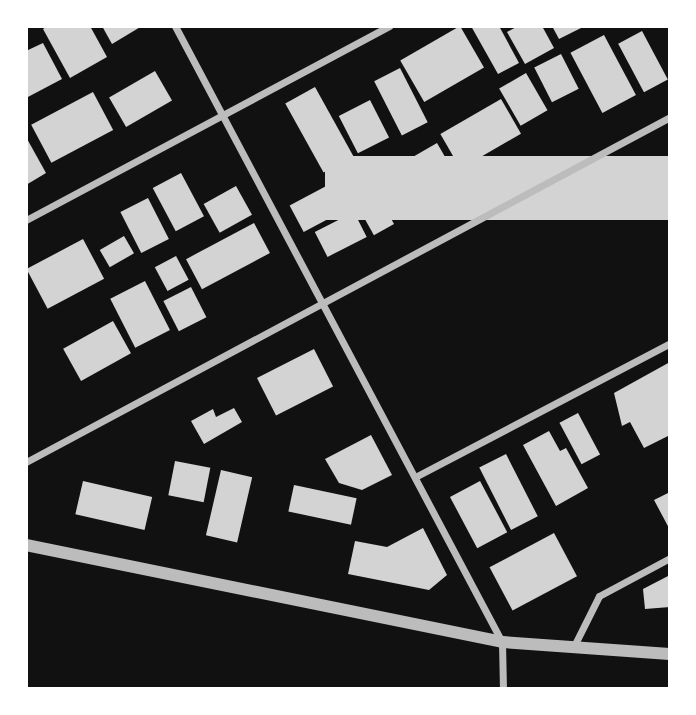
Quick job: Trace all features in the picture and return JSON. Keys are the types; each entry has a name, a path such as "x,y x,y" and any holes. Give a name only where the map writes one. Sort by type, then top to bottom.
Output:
{"street":[{"path":"175,26 417,476 502,642 503,689"},
{"path":"26,220 390,26"},
{"path":"26,463 670,117"},
{"path":"417,476 670,342"},
{"path":"26,545 502,642 572,650 670,654"},
{"path":"572,650 598,596 670,558"}],"building":[{"path":"48,26 90,26 107,57 70,78 43,29"},
{"path":"102,26 142,26 112,44"},
{"path":"460,26 484,68 424,102 400,60"},
{"path":"471,26 499,26 519,63 498,74"},
{"path":"518,26 542,26 554,48 525,64 507,32"},
{"path":"552,26 581,26 581,28 559,39"},
{"path":"642,31 668,80 644,92 618,44"},
{"path":"604,35 636,95 602,113 570,53"},
{"path":"43,43 62,79 26,98 26,51"},
{"path":"561,54 579,89 552,102 534,68"},
{"path":"400,68 428,122 402,136 374,81"},
{"path":"155,71 172,100 126,127 109,98"},
{"path":"526,73 548,110 521,126 499,88"},
{"path":"315,87 353,156 324,173 285,103"},
{"path":"93,92 113,130 51,163 31,125"},
{"path":"501,99 521,134 460,169 440,134"},
{"path":"370,100 389,137 358,153 339,116"},
{"path":"26,137 46,173 26,185"},
{"path":"437,143 459,181 395,218 373,180"},
{"path":"325,156 670,156 670,220 325,220"},
{"path":"362,167 376,193 304,232 290,205"},
{"path":"181,173 204,216 176,231 153,188"},
{"path":"236,186 252,215 220,233 204,204"},
{"path":"379,197 394,224 374,235 359,208"},
{"path":"148,198 169,239 141,253 120,212"},
{"path":"354,212 367,237 328,257 315,232"},
{"path":"254,223 270,253 202,289 186,259"},
{"path":"124,236 134,253 110,267 100,250"},
{"path":"83,239 104,279 48,309 26,269"},
{"path":"176,256 189,280 167,291 155,267"},
{"path":"145,281 170,330 135,348 110,299"},
{"path":"191,287 206,317 179,331 163,301"},
{"path":"113,321 131,353 81,381 63,349"},
{"path":"314,349 333,386 276,415 257,378"},
{"path":"670,362 670,435 644,448 630,422 622,426 614,393"},
{"path":"234,408 242,422 204,444 191,421 213,409 216,417"},
{"path":"578,413 600,454 582,464 559,423"},
{"path":"549,431 560,451 566,448 588,488 556,506 523,445"},
{"path":"371,435 392,475 362,490 339,483 325,459"},
{"path":"506,454 538,516 511,530 479,468"},
{"path":"175,461 210,468 204,502 168,495"},
{"path":"221,470 252,477 237,542 206,535"},
{"path":"83,481 152,497 145,530 75,514"},
{"path":"480,481 507,532 477,548 450,497"},
{"path":"294,485 357,498 351,525 288,511"},
{"path":"670,492 670,530 654,500"},
{"path":"423,528 447,575 429,590 348,574 355,541 387,547"},
{"path":"554,533 577,576 513,611 490,567"},
{"path":"670,575 670,607 645,609 643,589"}]}
